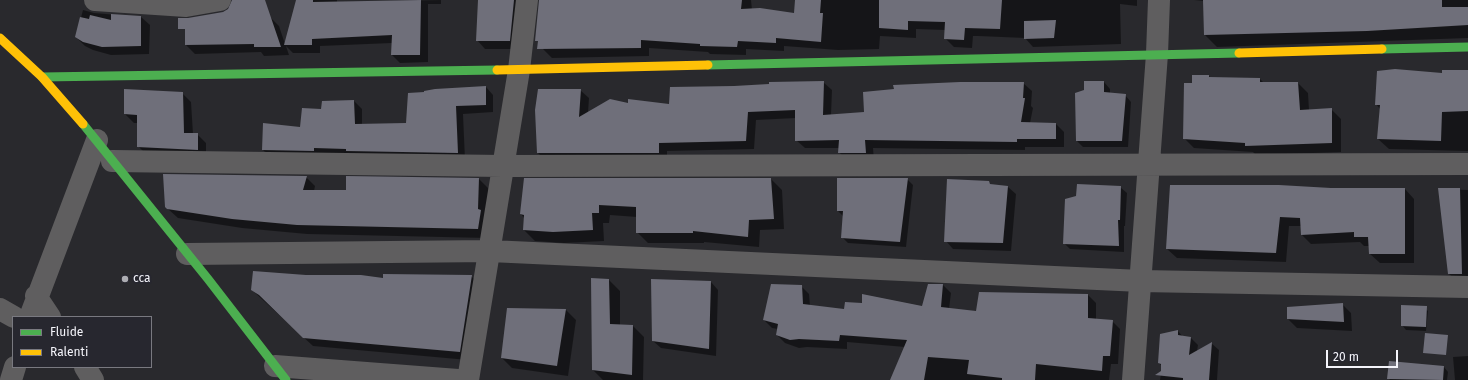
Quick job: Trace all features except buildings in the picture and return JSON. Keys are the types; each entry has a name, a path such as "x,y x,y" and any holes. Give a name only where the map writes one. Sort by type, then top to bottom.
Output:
{"street":[{"path":"95,0 186,6 220,0"},
{"path":"468,380 519,70 526,0"},
{"path":"1133,380 1157,54 1159,0"},
{"path":"0,38 42,77 96,140 280,373 458,380"},
{"path":"42,77 519,70 1468,47"},
{"path":"30,316 36,296 96,140"},
{"path":"112,162 503,166 1149,166 1468,164"},
{"path":"187,254 490,251 1141,281 1468,287"},
{"path":"36,296 49,316"},
{"path":"0,309 12,316"},
{"path":"11,380 15,368"},
{"path":"85,368 93,380"}],"traffic: fast":[{"path":"1382,49 1468,47"},
{"path":"708,65 1239,53"},
{"path":"42,77 497,70"},
{"path":"83,124 208,279 286,380"}],"traffic: slow":[{"path":"0,38 42,77 83,124"},
{"path":"1239,53 1382,49"},
{"path":"497,70 708,65"}],"place":[{"name":"cca","path":"125,279"}]}
